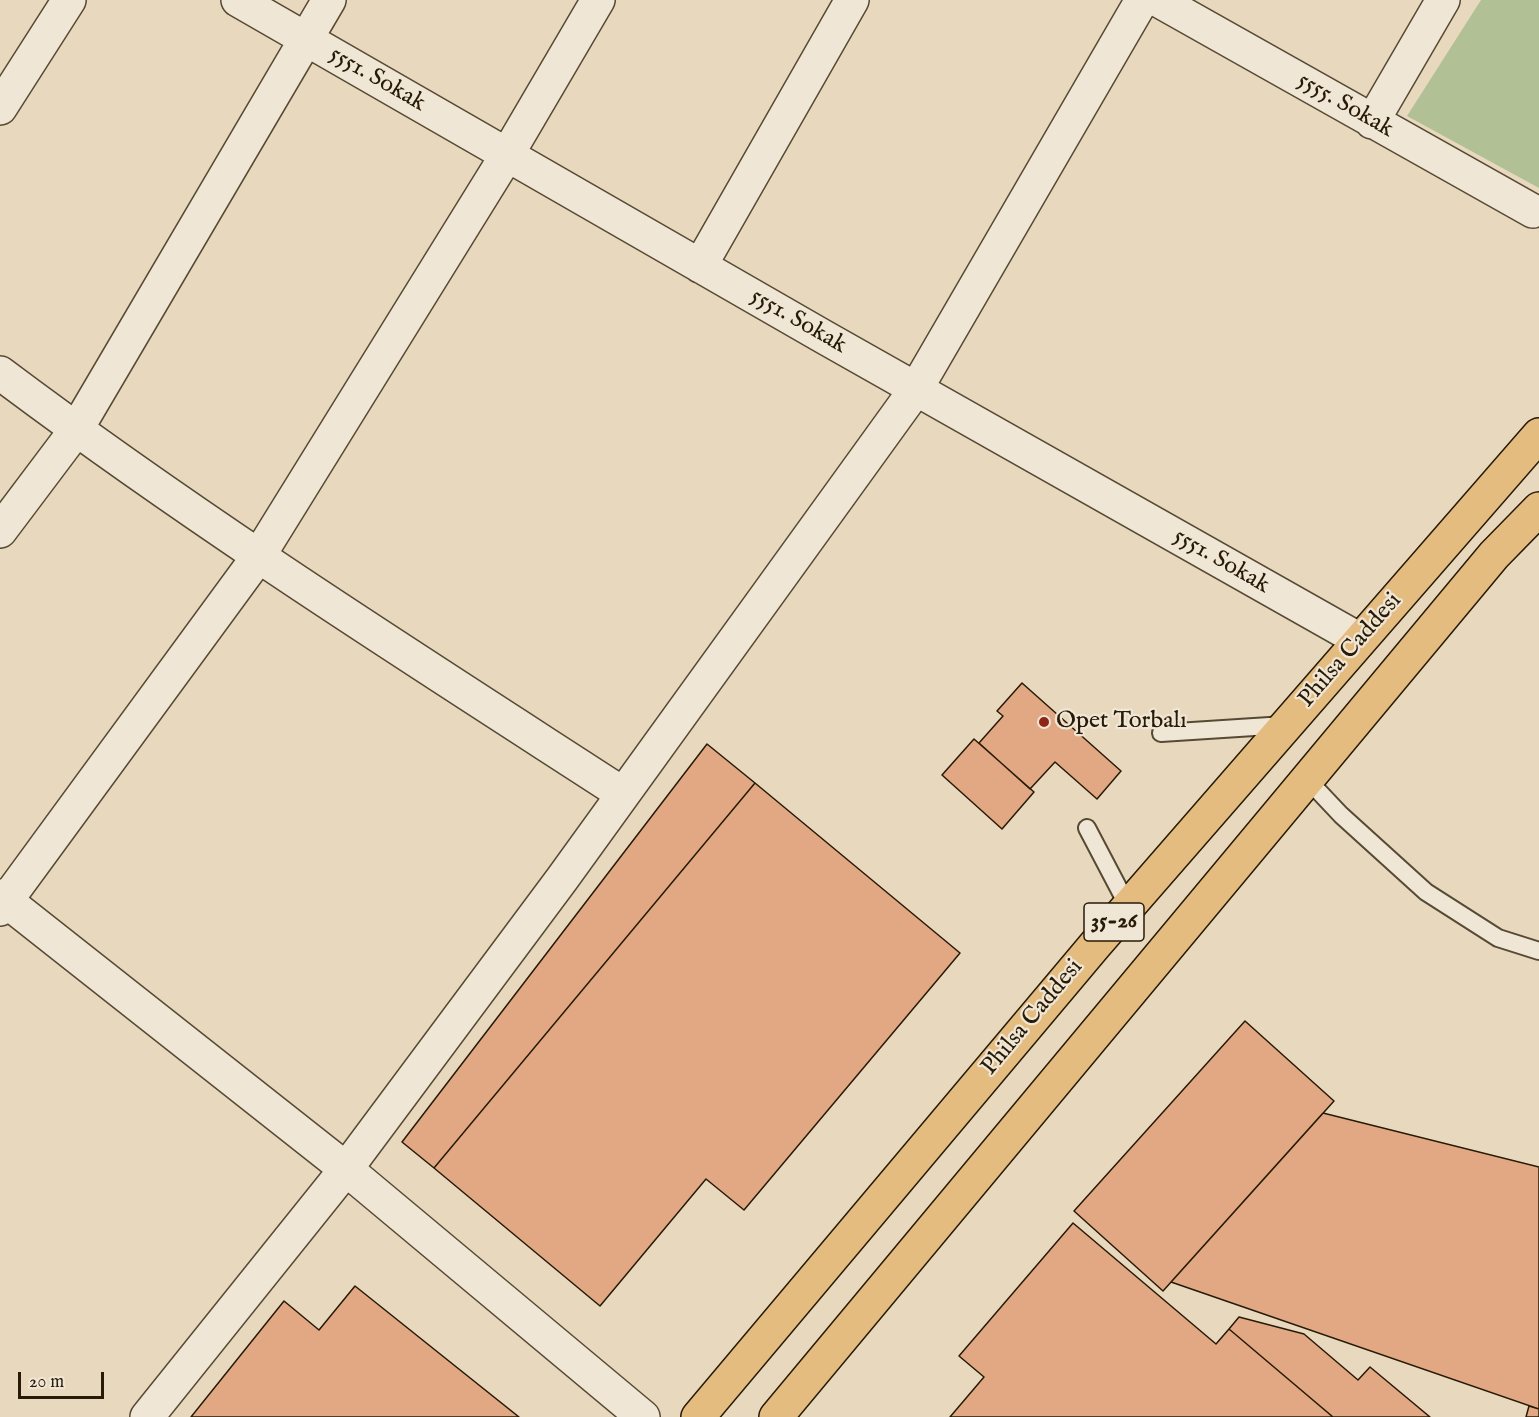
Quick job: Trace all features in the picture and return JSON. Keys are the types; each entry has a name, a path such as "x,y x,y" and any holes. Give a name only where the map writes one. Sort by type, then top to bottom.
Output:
{"main road":[{"name":"Philsa Caddesi","path":"698,1417 1128,906 1539,435"},
{"name":"Philsa Caddesi","path":"776,1417 1494,555 1539,508"}],"street":[{"path":"0,108 69,0"},
{"name":"5551. Sokak","path":"238,0 700,266 1360,640"},
{"path":"0,531 76,430 329,0"},
{"path":"598,0 507,155 258,557 2,902 346,1169 644,1417"},
{"path":"700,266 852,0"},
{"path":"147,1417 346,1169 623,795 916,389 1142,0"},
{"name":"5555. Sokak","path":"1158,0 1533,212"},
{"path":"1372,122 1443,0"},
{"path":"0,373 76,430 258,557 623,795"}],"lane":[{"path":"1161,732 1286,725"},
{"path":"1307,779 1341,815 1426,892 1498,938 1539,951"},
{"path":"1087,828 1128,906"}],"green space":[{"path":"1481,0 1539,0 1539,188 1407,116"}],"building":[{"path":"1022,683 1121,771 1097,799 1055,762 1030,789 979,743 1003,716 997,711"},
{"path":"974,739 1034,792 1002,829 942,775"},
{"path":"707,744 755,783 434,1168 402,1142"},
{"path":"755,783 960,953 744,1210 706,1179 600,1306 434,1168"},
{"path":"1245,1021 1334,1101 1163,1291 1074,1211"},
{"path":"1323,1113 1539,1167 1539,1409 1171,1282"},
{"path":"1073,1223 1216,1344 1229,1329 1333,1417 950,1417 984,1377 959,1356"},
{"path":"355,1286 519,1417 191,1417 284,1301 319,1330"},
{"path":"1239,1317 1304,1334 1358,1380 1370,1367 1430,1417 1333,1417 1229,1329"},
{"path":"1529,1406 1539,1409 1539,1417 1526,1417"}],"place":[{"name":"Opet Torbalı","path":"1044,722"}]}
